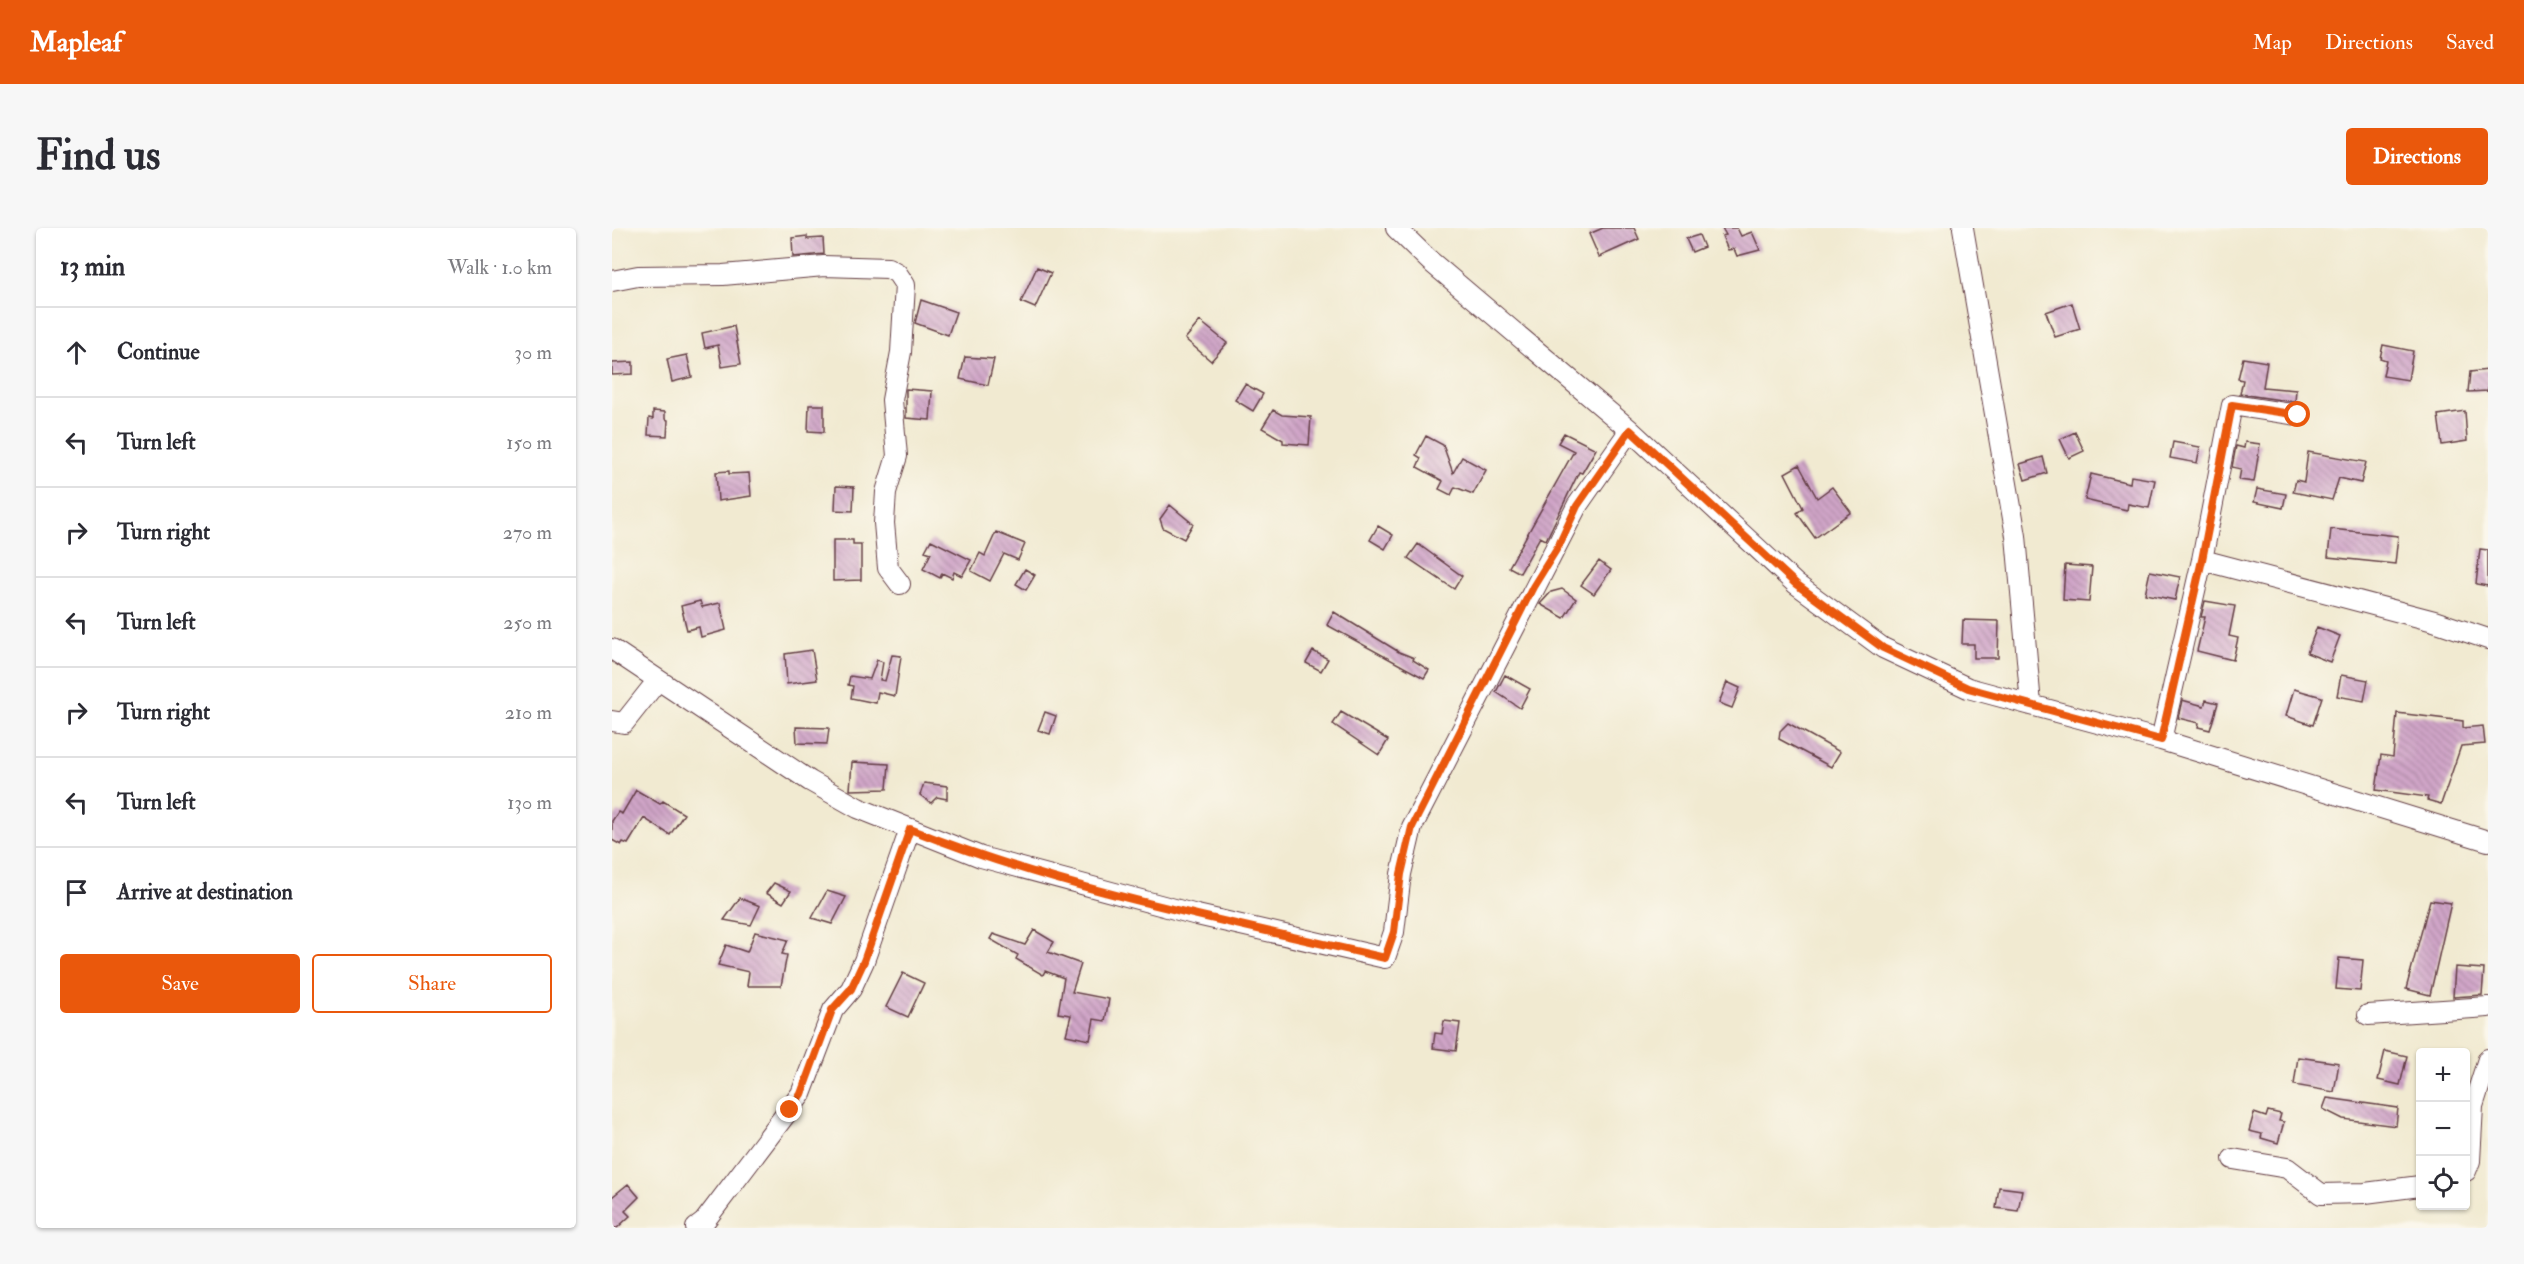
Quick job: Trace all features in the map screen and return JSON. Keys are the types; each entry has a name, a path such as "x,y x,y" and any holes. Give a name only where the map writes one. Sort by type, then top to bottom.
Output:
{"street":[{"path":"1396,228 1430,261 1630,430 1796,584 1883,648 1968,688 2161,740 2488,841"},
{"path":"1964,228 2016,536 2031,705"},
{"path":"612,281 638,276 723,275 824,266 888,268 897,273 904,285 901,352 892,400 897,456 886,492 884,523 888,568 900,584"},
{"path":"2161,740 2202,560 2232,405 2298,415"},
{"path":"612,649 810,782 858,808 910,829 981,857 1197,915 1385,958 1394,932 1401,874 1412,827 1533,587 1559,545 1577,506 1630,430"},
{"path":"2202,560 2434,621 2488,639"},
{"path":"612,721 624,723 658,680"},
{"path":"696,1228 711,1213 801,1094 832,1010 851,989 864,961 910,829"},
{"path":"2368,1015 2488,1007"},
{"path":"2470,1161 2473,1106 2488,1059"},
{"path":"2233,1159 2287,1167 2321,1194 2365,1193 2416,1187"}],"building":[{"path":"1603,228 1634,228 1639,239 1599,257 1589,234"},
{"path":"1722,228 1737,228 1741,236 1752,232 1760,250 1737,256 1734,249 1728,250 1722,236 1726,235"},
{"path":"1699,235 1704,247 1692,252 1686,239"},
{"path":"807,236 807,239 823,238 824,254 793,257 792,238"},
{"path":"1037,267 1051,273 1035,308 1021,302"},
{"path":"921,300 956,312 948,335 915,323"},
{"path":"2072,303 2080,329 2055,337 2046,312"},
{"path":"1200,321 1227,343 1211,361 1185,339"},
{"path":"734,326 741,364 722,367 718,345 705,348 702,333"},
{"path":"2383,345 2413,351 2408,380 2383,376 2386,360 2380,358"},
{"path":"687,355 692,377 672,382 667,359"},
{"path":"965,357 994,359 988,385 960,379"},
{"path":"2243,358 2267,362 2263,387 2296,390 2295,402 2240,394 2243,380 2238,379"},
{"path":"633,362 633,374 612,375 612,363"},
{"path":"2488,370 2488,391 2468,392 2470,372"},
{"path":"1245,384 1263,394 1253,411 1235,400"},
{"path":"906,389 932,391 930,420 906,418"},
{"path":"809,405 824,405 824,432 808,431"},
{"path":"1273,410 1282,415 1311,417 1309,445 1283,443 1283,440 1262,428"},
{"path":"653,411 665,412 665,419 668,420 667,436 648,435 649,418 653,419"},
{"path":"2465,411 2467,441 2442,445 2438,415"},
{"path":"2075,432 2084,451 2069,458 2060,439"},
{"path":"1564,433 1596,449 1582,473 1579,472 1546,540 1540,537 1520,573 1509,567 1574,451 1558,443"},
{"path":"1426,436 1443,445 1453,473 1462,457 1486,470 1473,494 1455,487 1451,495 1439,489 1443,481 1417,467 1421,458 1416,455"},
{"path":"2173,442 2200,447 2197,463 2170,458"},
{"path":"2245,442 2260,444 2254,482 2239,480 2241,469 2232,467 2236,446 2244,448"},
{"path":"2308,452 2366,462 2361,483 2339,478 2332,500 2293,492 2296,480 2304,482"},
{"path":"2043,457 2047,473 2025,480 2020,464"},
{"path":"1799,465 1817,498 1832,487 1851,512 1815,538 1797,513 1803,508 1785,473"},
{"path":"729,471 729,474 749,473 751,496 718,501 716,472"},
{"path":"2091,474 2130,483 2131,476 2155,480 2149,508 2128,504 2127,510 2085,500"},
{"path":"836,486 854,487 853,511 835,510"},
{"path":"2257,489 2286,494 2283,508 2254,502"},
{"path":"1170,505 1193,524 1184,539 1163,528 1160,519"},
{"path":"1378,526 1393,535 1385,549 1370,540"},
{"path":"2331,529 2398,536 2395,564 2328,557"},
{"path":"996,532 1025,544 1018,560 1004,554 990,581 971,571 980,553 985,556"},
{"path":"833,540 853,540 853,544 861,544 861,580 833,581"},
{"path":"931,540 971,560 962,576 954,572 952,578 942,573 940,578 923,569 931,553 925,551"},
{"path":"1418,544 1462,576 1454,589 1408,558"},
{"path":"2480,549 2488,550 2488,586 2476,584"},
{"path":"1599,561 1611,570 1594,594 1581,585"},
{"path":"2065,565 2092,567 2089,602 2063,600"},
{"path":"1025,569 1035,575 1026,590 1016,584"},
{"path":"2150,571 2180,577 2175,600 2145,594"},
{"path":"1562,589 1576,599 1564,618 1540,604 1551,592"},
{"path":"700,601 702,607 720,603 726,630 701,637 699,627 687,630 681,606"},
{"path":"2205,601 2235,606 2229,636 2238,638 2233,660 2197,651 2205,617 2201,617"},
{"path":"1334,612 1399,652 1414,658 1413,660 1429,670 1424,678 1327,625"},
{"path":"1963,620 1999,621 1998,658 1974,658 1974,644 1962,644"},
{"path":"2317,627 2340,636 2330,662 2307,653"},
{"path":"812,650 817,680 787,684 785,654"},
{"path":"1313,651 1328,659 1321,671 1306,663"},
{"path":"892,655 901,656 895,696 878,692 876,703 851,698 853,686 848,685 850,676 870,679 877,660 883,662 880,680 885,681"},
{"path":"1505,675 1530,689 1520,708 1496,692"},
{"path":"2341,675 2368,680 2364,701 2337,696"},
{"path":"1727,682 1740,688 1732,708 1719,703"},
{"path":"2294,689 2322,697 2313,725 2286,716"},
{"path":"2182,700 2204,706 2206,700 2218,703 2210,730 2198,727 2199,723 2178,718"},
{"path":"1045,712 1056,716 1050,734 1038,730"},
{"path":"1341,712 1388,740 1379,755 1333,724"},
{"path":"2397,713 2463,721 2463,728 2483,726 2485,744 2461,746 2441,804 2427,800 2428,797 2376,790 2381,755 2393,757"},
{"path":"1788,723 1840,752 1831,767 1779,739 1780,731"},
{"path":"796,727 829,728 827,744 797,743"},
{"path":"852,762 889,764 887,789 850,790"},
{"path":"924,783 947,786 947,799 937,797 931,803 920,795"},
{"path":"636,790 660,804 663,801 684,814 670,835 644,818 628,844 623,842 621,845 612,840 612,821 618,812 622,814"},
{"path":"774,883 791,891 783,903 766,893"},
{"path":"827,891 846,897 832,924 812,918"},
{"path":"740,898 760,906 751,925 724,920"},
{"path":"2430,900 2451,903 2430,995 2406,989"},
{"path":"1034,930 1054,942 1048,952 1081,964 1072,992 1109,999 1105,1021 1094,1019 1090,1040 1066,1035 1071,1015 1058,1013 1064,978 1045,971 1043,975 1016,959 1018,955 990,939 993,934 1025,945"},
{"path":"755,932 788,940 782,954 787,955 781,986 747,986 749,972 718,965 726,945 747,952"},
{"path":"2339,958 2363,960 2360,991 2336,989"},
{"path":"2455,967 2484,969 2482,995 2453,997"},
{"path":"903,973 924,983 908,1017 886,1007"},
{"path":"1444,1021 1460,1023 1456,1051 1433,1048 1435,1033 1442,1034"},
{"path":"2385,1051 2407,1056 2400,1085 2378,1080"},
{"path":"2298,1057 2339,1063 2334,1092 2294,1085"},
{"path":"2327,1098 2398,1108 2396,1126 2343,1119 2323,1109"},
{"path":"2268,1111 2281,1114 2279,1121 2284,1122 2278,1143 2261,1138 2262,1134 2249,1131 2254,1113 2266,1117"},
{"path":"628,1184 639,1197 625,1211 630,1216 617,1228 612,1228 612,1197"},
{"path":"1999,1187 2022,1190 2018,1211 1996,1208"}],"route":[{"path":"790,1110 801,1094 832,1010 851,989 864,961 910,829 981,857 1197,915 1385,958 1394,932 1401,874 1412,827 1533,587 1559,545 1577,506 1630,430 1796,584 1883,648 1968,688 2161,740 2202,560 2232,405 2298,415"}]}
